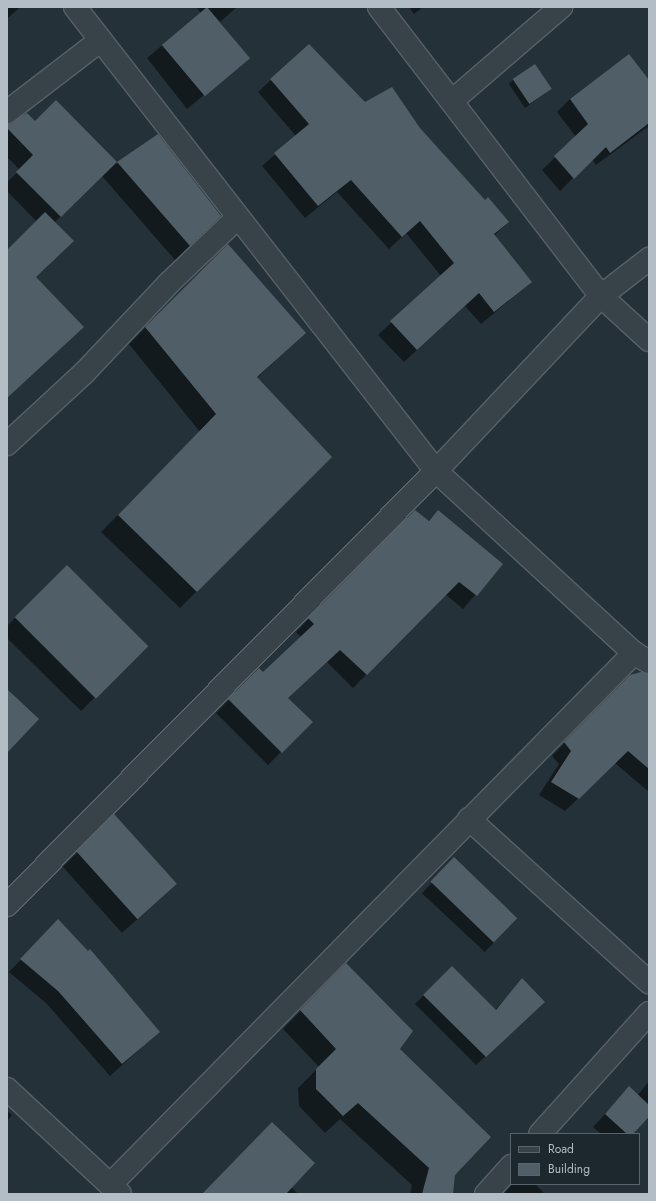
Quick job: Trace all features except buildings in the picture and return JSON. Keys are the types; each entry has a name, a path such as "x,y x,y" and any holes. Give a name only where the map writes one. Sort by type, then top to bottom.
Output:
{"street":[{"path":"7,1089 115,1190 470,819 641,658 436,471 75,7"},
{"path":"379,7 453,100 601,296 649,340"},
{"path":"453,100 561,7"},
{"path":"7,112 101,40"},
{"path":"7,444 84,373 169,283 238,216"},
{"path":"7,905 436,471 601,296 649,259"},
{"path":"470,819 649,982"},
{"path":"541,1133 649,1013"},
{"path":"486,1194 510,1167"}]}
